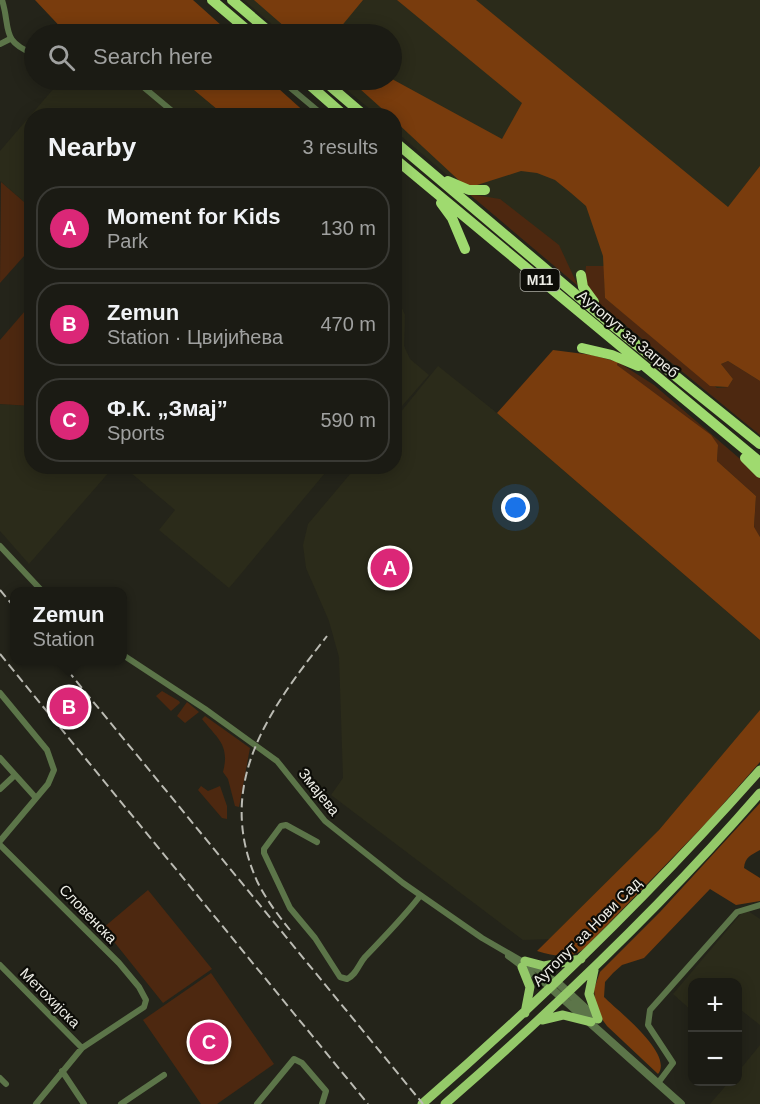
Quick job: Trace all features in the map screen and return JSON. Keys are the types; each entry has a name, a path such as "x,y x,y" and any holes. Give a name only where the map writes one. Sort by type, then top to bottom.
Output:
{"highway":[{"path":"212,0 240,24"},
{"path":"232,0 260,24"},
{"path":"234,19 238,24"},
{"path":"315,90 336,108"},
{"path":"334,90 355,108"},
{"name":"Аутопут за Загреб","path":"402,148 606,320 760,443"},
{"name":"Аутопут за Загреб","path":"402,165 760,462"},
{"path":"432,173 462,188 485,190"},
{"path":"430,188 452,218 465,249"},
{"path":"581,275 585,292 606,320"},
{"path":"582,348 612,355 650,372"},
{"path":"716,427 760,473"}],"main road":[{"name":"Аутопут за Нови Сад","path":"422,1104 524,1015 584,958 661,880 760,770"},
{"name":"Аутопут за Нови Сад","path":"445,1104 594,968 683,878 760,793"},
{"path":"524,1015 530,987 523,964 544,966 584,958"},
{"path":"537,1021 563,1015 594,1021 589,994 594,968"}],"street":[{"path":"2,0 10,39 24,49"},
{"path":"0,44 10,39"},
{"path":"147,90 168,108"},
{"path":"293,90 314,108"},
{"path":"0,546 39,587"},
{"name":"Змајева","path":"127,658 270,756 287,772 325,821 420,896 555,986"},
{"path":"0,693 47,750 54,770 50,781 0,843"},
{"path":"0,758 36,798"},
{"path":"0,789 14,776"},
{"path":"318,842 286,825 281,826 264,849 264,854 296,917 315,938 333,970 343,978 356,972 363,959 392,931 420,896"},
{"name":"Словенска","path":"0,843 119,963 145,996 144,1007 82,1048"},
{"path":"658,1083 673,1064 650,1031 648,1014 737,912 760,904"},
{"name":"Метохијска","path":"0,965 82,1048"},
{"path":"555,986 681,1104"},
{"path":"36,1104 82,1048"},
{"path":"257,1104 294,1059 302,1063 326,1092 322,1104"},
{"path":"62,1071 84,1104"},
{"path":"121,1104 164,1075"},
{"path":"0,1078 6,1084"}],"shaded area":[{"path":"35,0 193,0 220,24 58,24"},
{"path":"244,0 760,0 760,435 590,296 402,137 402,108 369,108 347,90 402,90 402,24 272,24"},
{"path":"254,0 363,0 343,24 282,24"},
{"path":"397,0 476,0 728,207 760,166 760,381 728,361 721,364 733,379 728,387 710,386 605,298 603,256 586,206 555,180 537,173 521,171 474,186 465,186 402,128 402,108 381,108 361,90 402,90 402,84 502,139 522,103"},
{"path":"52,90 194,90 216,108 37,108"},
{"path":"194,90 280,90 300,108 216,108"},
{"path":"24,123 24,202 0,181 0,151"},
{"path":"1,182 24,202 24,256 0,283"},
{"path":"469,194 500,199 559,245 578,286"},
{"path":"586,266 604,266 605,298 717,388 728,387 733,379 721,364 728,361 760,381 760,435 592,298 585,278"},
{"path":"402,308 405,315 404,346 410,359 429,375 402,406"},
{"path":"24,312 24,406 0,404 0,340"},
{"path":"553,350 592,355 618,362 617,365 711,435 718,445 717,461 756,496 754,527 760,537 760,640 497,413"},
{"path":"618,362 654,385 760,476 760,537 754,528 756,496 717,461 718,445 617,365"},
{"path":"438,366 497,413 760,640 760,710 749,726 659,830 551,939 523,940 331,795 343,778 339,657 329,621 306,568 303,545 308,524 350,474 402,474 402,410"},
{"path":"0,404 24,406 24,474 108,474 29,564 0,531"},
{"path":"132,474 324,474 229,588 159,530 175,510"},
{"path":"162,691 180,703 171,711 156,696"},
{"path":"187,702 199,712 185,723 177,716"},
{"path":"760,710 760,762 709,820 584,949 567,956 537,951 659,830"},
{"path":"205,716 250,748 239,807 235,806 228,779 223,772 224,749 218,737 202,719"},
{"path":"201,786 208,791 220,786 227,806 227,819 222,818 198,790"},
{"path":"760,803 760,850 747,859 744,868 760,878 760,901 736,905 710,889 644,958 622,965 605,982 604,997 652,1045 661,1066 658,1074 607,1026 596,1011 594,989 600,972 660,912"},
{"path":"148,890 212,969 163,1003 103,928"},
{"path":"745,909 760,919 760,1025 742,1011 742,978 688,978 688,1007 673,994"},
{"path":"211,973 274,1064 217,1104 201,1104 143,1020"},
{"path":"760,1045 760,1104 710,1104 726,1086 742,1086 742,1067"}],"railway":[{"path":"0,590 10,602"},
{"path":"290,930 260,887 245,846 242,812 245,780 254,750 268,720 327,636"},
{"path":"0,654 368,1104"},
{"path":"63,665 423,1104"}],"place":[{"name":"Moment for Kids","path":"390,568"},
{"name":"Zemun","path":"69,707"},
{"name":"Ф.К. „Змај”","path":"209,1042"}]}
